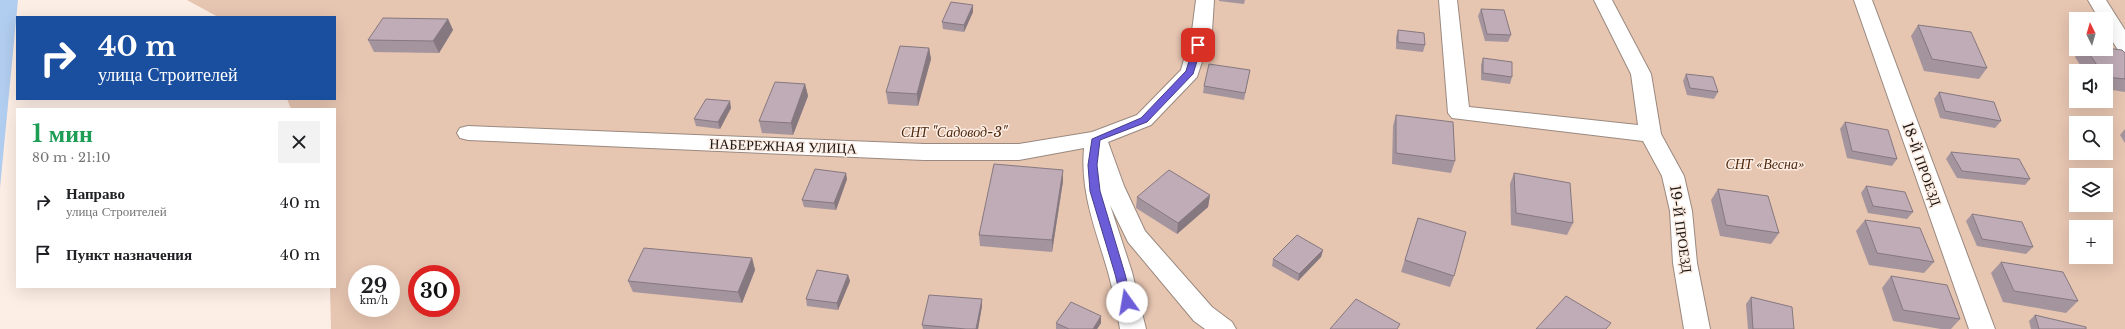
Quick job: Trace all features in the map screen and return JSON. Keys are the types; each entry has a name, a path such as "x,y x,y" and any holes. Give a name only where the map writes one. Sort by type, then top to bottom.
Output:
{"street":[{"name":"НАБЕРЕЖНАЯ УЛИЦА","path":"468,133 924,152 1019,152 1096,139 1144,120 1190,72 1202,31 1206,0"},
{"path":"1448,0 1459,113 1650,134"},
{"name":"19-Й ПРОЕЗД","path":"1603,0 1641,74 1650,134 1673,176 1681,211 1685,263 1697,329"},
{"name":"18-Й ПРОЕЗД","path":"1863,0 1982,329"},
{"path":"2097,0 2096,1 2125,46"},
{"path":"1096,139 1092,165 1095,191 1120,274 1133,329"},
{"path":"1096,139 1113,186 1136,236 1203,314 1223,329"}],"green space":[{"name":"СНТ «Весна»","path":"187,0 2125,0 2125,329 331,329 330,288 336,288 336,108 291,108 287,100 336,100 336,16 216,16"}],"water":[{"path":"0,0 18,0 16,16 0,188"}],"building":[{"path":"951,2 973,5 964,25 942,22"},
{"path":"1481,9 1504,10 1511,35 1487,34"},
{"path":"383,18 448,19 433,41 368,40"},
{"path":"1918,25 1971,32 1987,68 1932,59"},
{"path":"1398,30 1424,33 1425,45 1398,42"},
{"path":"900,46 929,48 917,94 886,92"},
{"path":"2113,49 2122,50 2125,53 2125,79 2113,78 2113,64 2096,64 2091,56 2113,56"},
{"path":"1483,58 1512,62 1512,77 1483,73"},
{"path":"1209,64 1250,70 1245,93 1204,86"},
{"path":"1686,74 1713,77 1718,92 1690,88"},
{"path":"775,82 805,84 791,123 759,121"},
{"path":"1939,92 1994,102 2001,121 1945,111"},
{"path":"706,99 730,101 718,122 694,119"},
{"path":"1396,115 1453,122 1455,161 1396,153"},
{"path":"1845,122 1888,130 1897,159 1852,151"},
{"path":"1951,152 2019,159 2030,179 1962,171"},
{"path":"994,164 1063,170 1052,240 979,235"},
{"path":"815,169 846,173 834,203 802,200"},
{"path":"1169,170 1210,195 1178,223 1137,197"},
{"path":"1514,173 1570,183 1573,223 1516,213"},
{"path":"1866,186 1905,192 1913,212 1873,206"},
{"path":"1718,189 1768,196 1779,233 1726,225"},
{"path":"1972,214 2022,222 2033,247 1982,239"},
{"path":"1418,218 1466,232 1454,276 1405,260"},
{"path":"1865,220 1920,228 1934,262 1877,253"},
{"path":"1297,235 1323,250 1299,274 1273,259"},
{"path":"644,248 752,258 738,292 628,281"},
{"path":"2001,262 2063,272 2078,301 2014,291"},
{"path":"817,270 848,275 837,303 806,299"},
{"path":"1891,276 1947,285 1960,319 1903,310"},
{"path":"929,295 982,299 976,329 922,325"},
{"path":"1566,296 1611,323 1606,329 1536,329"},
{"path":"1751,297 1792,307 1794,329 1753,329"},
{"path":"1356,299 1400,324 1397,329 1330,329"},
{"path":"1071,302 1101,316 1093,329 1069,329 1056,323"},
{"path":"2035,315 2086,327 2086,329 2039,329"}],"route":[{"path":"1127,302 1095,191 1092,165 1096,139 1144,120 1190,72 1198,45"}],"park label":[{"name":"СНТ \"Садовод-3\"","path":"954,132"}]}
